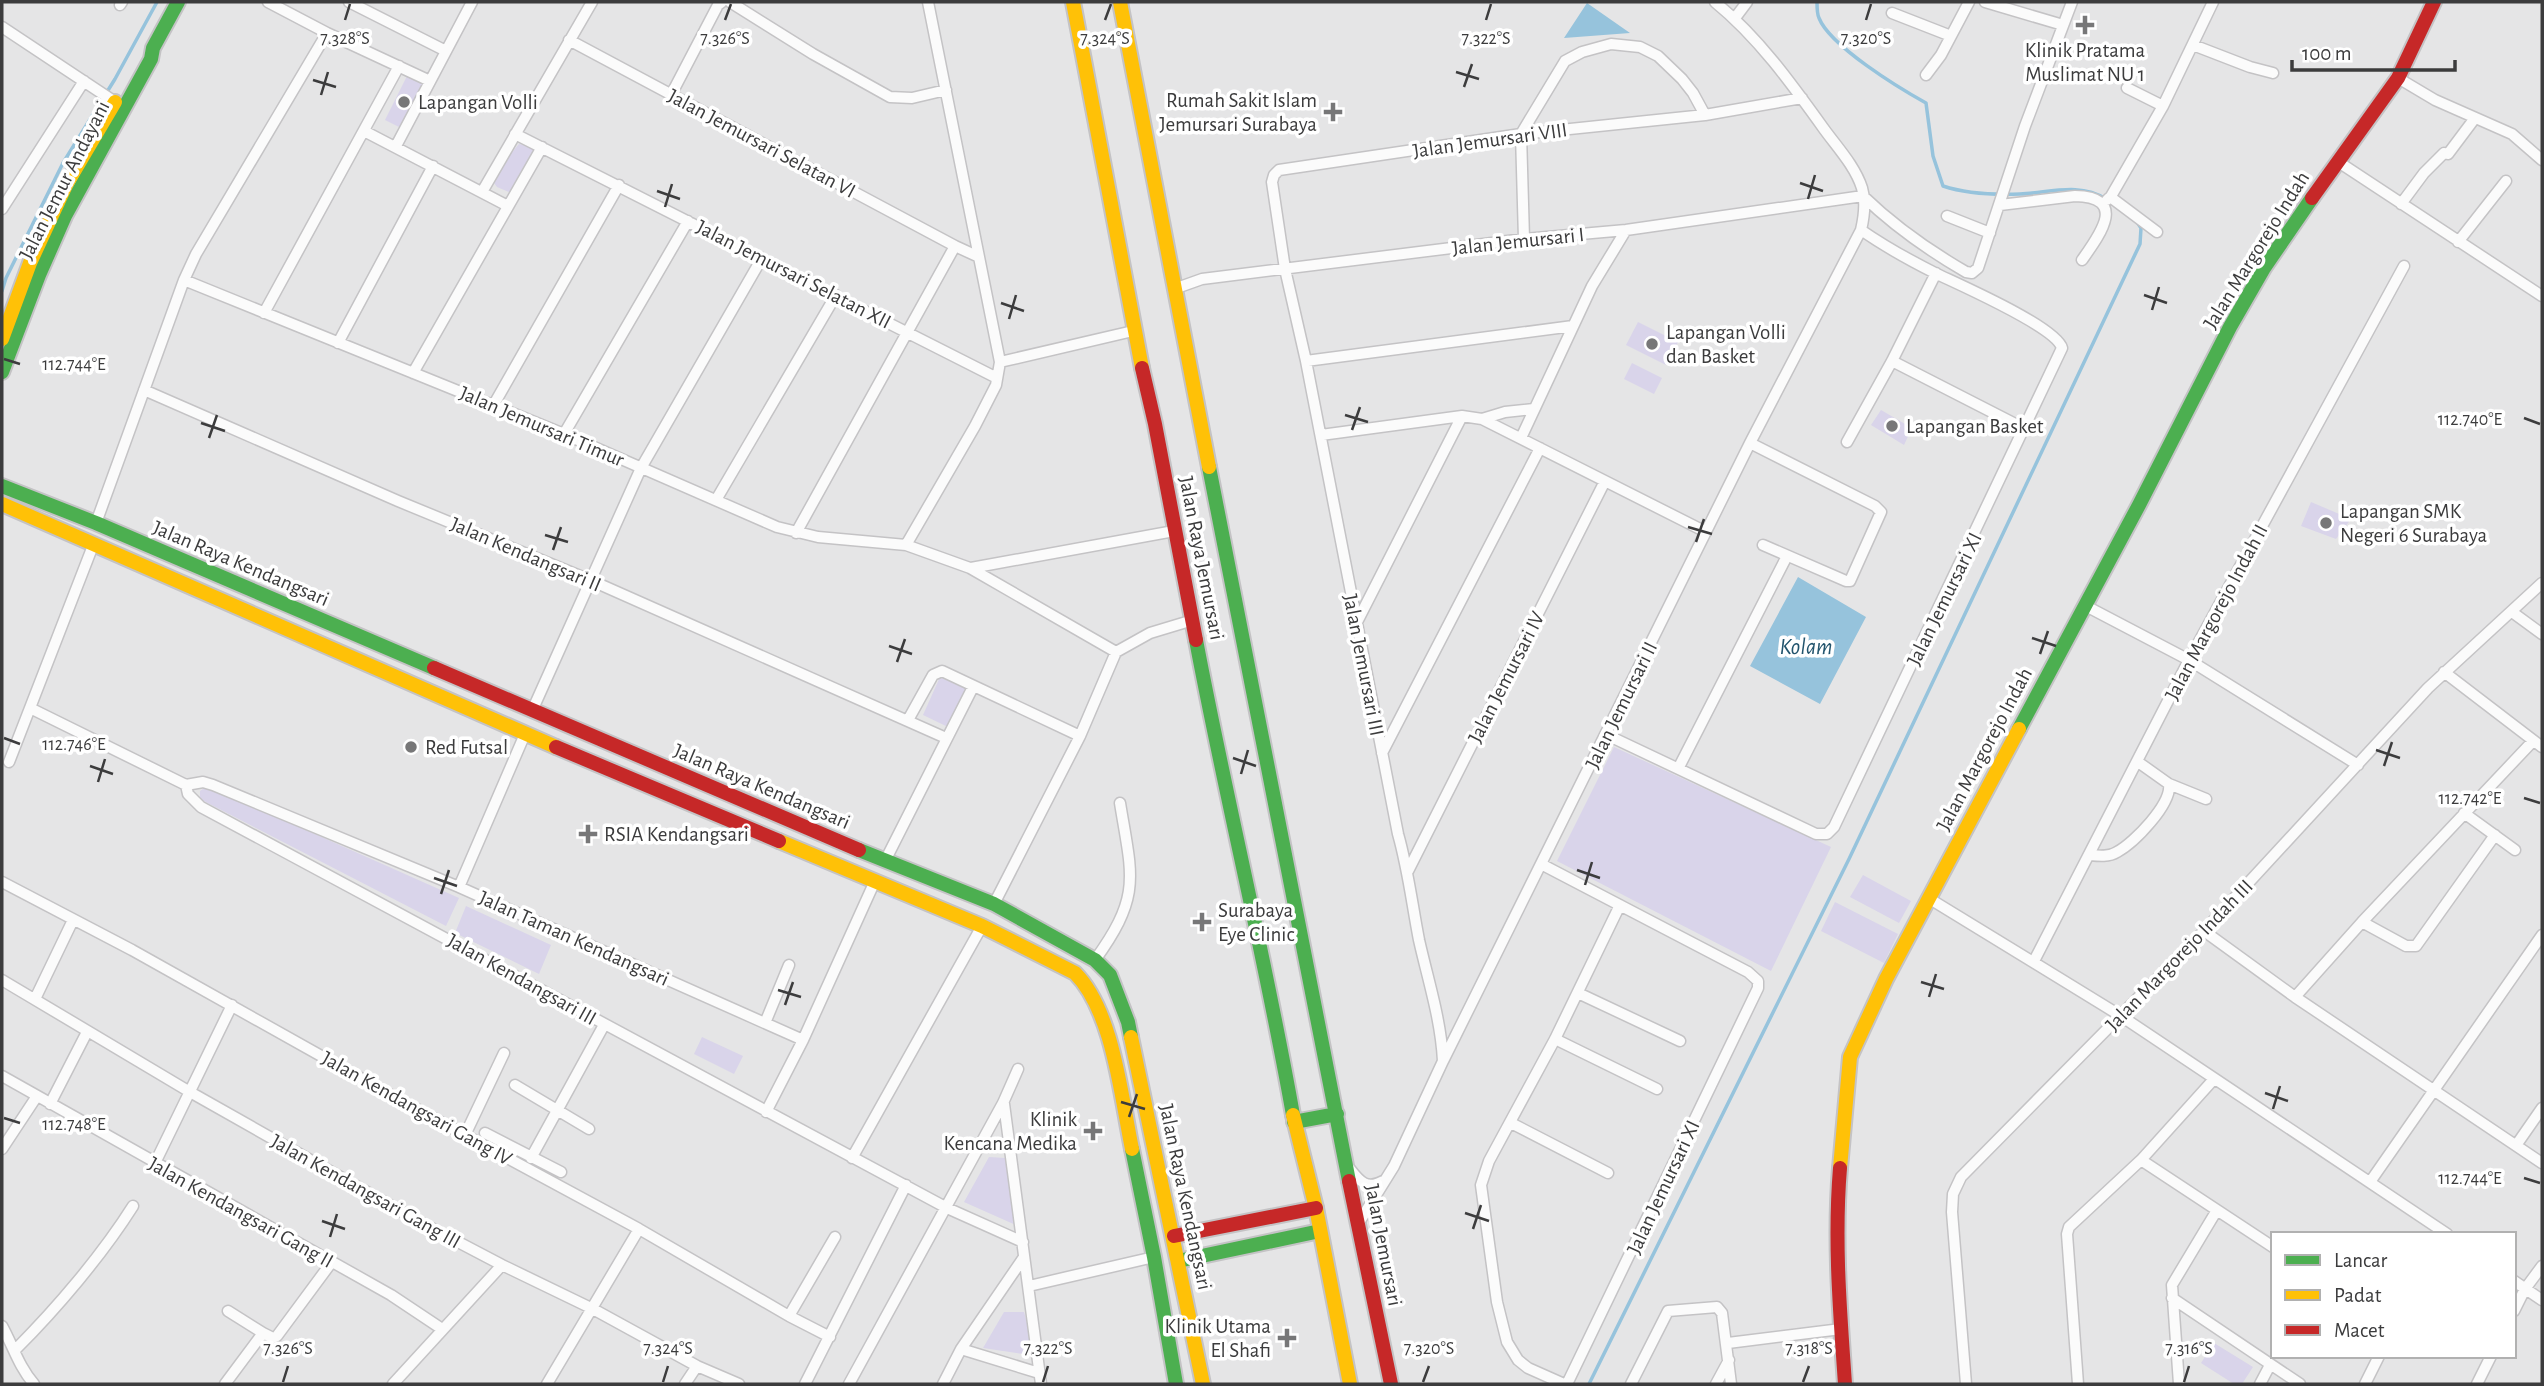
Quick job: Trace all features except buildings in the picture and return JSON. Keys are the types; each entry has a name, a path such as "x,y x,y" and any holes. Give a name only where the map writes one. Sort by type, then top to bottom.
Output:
{"main road":[{"name":"Jalan Jemur Andayani","path":"2,339 30,263 65,186 115,103 151,58 153,48 178,2"},
{"name":"Jalan Raya Jemursari","path":"1073,2 1133,331 1155,424 1218,755 1278,1031 1294,1122"},
{"name":"Jalan Raya Jemursari","path":"1120,2 1337,1114"},
{"name":"Jalan Margorejo Indah","path":"1845,1384 1837,1278 1836,1219 1850,1057 1886,979 2139,505 2230,327 2264,268 2398,78 2434,2"},
{"name":"Jalan Jemur Andayani","path":"2,372 60,226 115,103"},
{"name":"Jalan Raya Kendangsari","path":"2,486 96,523 885,861 995,904 1025,918 1095,960 1110,975 1128,1022 1203,1384"},
{"name":"Jalan Raya Kendangsari","path":"2,505 525,734 982,926 1075,973 1086,984 1105,1021 1176,1384"},
{"path":"312,639 320,620"},
{"path":"739,824 748,803"},
{"path":"1014,940 1025,918"},
{"path":"1337,1114 1294,1122 1316,1208 1350,1384"},
{"name":"Jalan Jemursari","path":"1337,1114 1357,1225 1391,1384"},
{"path":"1128,1133 1152,1130"},
{"path":"1174,1236 1316,1208"},
{"path":"1178,1261 1320,1231"}],"street":[{"path":"268,2 327,33 430,80"},
{"path":"349,2 446,51"},
{"path":"396,146 472,2"},
{"path":"482,192 592,2"},
{"path":"671,95 722,2"},
{"path":"730,2 813,54 890,97 912,98 946,90"},
{"path":"906,545 975,426 996,382 1000,362 928,2"},
{"path":"1715,2 1753,36 1851,166 1863,196 1861,230 1936,273 1847,442"},
{"path":"1735,18 1747,2"},
{"path":"1926,75 1969,2"},
{"path":"1985,2 2063,25"},
{"path":"1863,196 1906,235 1966,272 1974,272 1978,268 2072,2"},
{"path":"2082,260 2107,220 2106,202 2163,106 2210,3"},
{"path":"1892,13 1951,36"},
{"path":"2,28 115,103"},
{"path":"96,523 184,280 196,254 327,33"},
{"name":"Jalan Jemursari Selatan VI","path":"569,40 979,257"},
{"path":"1524,239 1521,134 1565,61 1582,52 1622,44 1640,47 1658,56 1688,86 1705,115"},
{"path":"2193,45 2273,73"},
{"path":"264,313 399,66"},
{"path":"2398,78 2424,94 2518,137 2542,160"},
{"path":"2,209 84,80"},
{"path":"2127,88 2163,106"},
{"name":"Jalan Jemursari VIII","path":"1285,269 1272,182 1279,170 1521,134 1705,115 1802,98"},
{"path":"2401,204 2424,173 2446,154 2475,118"},
{"path":"364,131 508,206"},
{"name":"Jalan Jemursari Selatan XII","path":"515,134 907,331 996,382"},
{"path":"413,373 542,147"},
{"path":"2337,161 2542,296"},
{"path":"338,343 433,166"},
{"path":"2458,242 2506,181"},
{"path":"493,405 619,186"},
{"name":"Jalan Jemursari I","path":"1174,289 1202,279 1524,239 1626,230 1863,196"},
{"path":"2000,203 2081,196 2106,202 2157,232"},
{"path":"1947,216 1990,233"},
{"path":"564,434 688,221"},
{"path":"1521,438 1592,286 1626,230"},
{"name":"Jalan Jemursari II","path":"1357,1225 1394,1166 1443,1061 1750,443 1861,230"},
{"path":"796,533 955,246"},
{"path":"532,711 641,468 762,258"},
{"name":"Jalan Margorejo Indah II","path":"2034,961 2189,660 2404,266"},
{"name":"Jalan Jemursari III","path":"1285,269 1321,435 1381,753 1442,1041 1443,1061"},
{"name":"Jalan Jemursari XI","path":"1679,767 1816,834 1827,834 1834,827 2061,352 2059,342 2006,307 1936,273"},
{"name":"Jalan Jemursari Timur","path":"184,280 564,434 796,533 906,545 970,568 1116,652"},
{"path":"716,500 836,295"},
{"path":"1306,361 1573,326"},
{"path":"1000,362 1133,331"},
{"path":"1892,361 2025,429"},
{"name":"Jalan Kendangsari II","path":"144,390 398,501 590,580 946,738"},
{"path":"1482,419 1505,412 1534,409"},
{"path":"1357,622 1462,416"},
{"path":"1321,435 1462,416 1482,419 1604,483 1706,532"},
{"path":"1750,443 1875,506 1881,512 1850,581 1763,545"},
{"path":"1381,753 1539,448"},
{"name":"Jalan Jemursari IV","path":"1408,871 1604,483"},
{"path":"970,568 1174,531"},
{"path":"9,762 94,543"},
{"path":"1607,735 1679,767 1787,556"},
{"name":"Jalan Margorejo Indah III","path":"1966,1384 1952,1212 1956,1185 2204,931 2444,672 2542,583"},
{"path":"2084,605 2189,660 2358,765"},
{"path":"2512,612 2542,634"},
{"path":"995,904 1080,736 1116,652 1150,634 1193,620"},
{"path":"908,720 938,671 946,672 1080,736"},
{"path":"2295,997 2464,813 2538,744 2444,672"},
{"path":"885,861 973,687"},
{"name":"Jalan Kendangsari III","path":"30,708 186,785 188,794 201,807 766,1112 947,1208 1023,1241"},
{"path":"459,887 525,734"},
{"path":"2138,762 2169,784 2206,799"},
{"name":"Jalan Taman Kendangsari","path":"186,785 202,782 213,785 459,887 803,1040"},
{"path":"2090,855 2105,856 2116,853 2141,833 2168,795 2169,784"},
{"path":"1095,960 1124,915 1129,897 1131,876 1120,803"},
{"path":"2464,813 2515,850"},
{"path":"2362,922 2406,946 2416,946 2494,835"},
{"path":"1541,864 1620,905 1555,1039 1485,1170 1481,1185 1497,1302 1507,1342 1518,1360 1543,1376 1566,1384"},
{"path":"766,1112 803,1040 875,881"},
{"name":"Jalan Kendangsari Gang IV","path":"2,882 232,1005 830,1337"},
{"path":"1930,899 2121,1016 2445,1232"},
{"name":"Jalan Jemursari XI","path":"1566,1384 1758,988 1754,975 1620,905"},
{"path":"35,999 73,920"},
{"path":"852,1158 982,926"},
{"path":"2204,931 2295,997 2542,1163"},
{"path":"2370,1182 2542,935"},
{"path":"765,1023 789,965"},
{"name":"Jalan Kendangsari Gang III","path":"2,980 190,1092 502,1265 593,1309 697,1366 739,1384"},
{"path":"1578,993 1680,1041"},
{"path":"155,1163 232,1005"},
{"path":"531,1158 604,1024"},
{"path":"50,1104 87,1032"},
{"path":"1555,1039 1657,1089"},
{"path":"465,1135 505,1053"},
{"path":"849,1384 947,1208 1003,1103 1018,1069"},
{"name":"Jalan Kendangsari Gang II","path":"2,1076 391,1295 442,1329"},
{"path":"2078,1384 2067,1234 2072,1222 2141,1160 2214,1079"},
{"path":"515,1085 589,1129"},
{"path":"2,1149 37,1096"},
{"path":"961,1349 1040,1379 1003,1103"},
{"path":"2517,1144 2542,1108"},
{"path":"1511,1123 1608,1173"},
{"path":"485,1133 561,1172"},
{"path":"2141,1160 2271,1246"},
{"path":"1347,1166 1364,1184 1374,1185 1383,1181"},
{"path":"805,1384 906,1185"},
{"path":"16,1349 44,1321 120,1227 133,1206"},
{"path":"2179,1384 2172,1298 2174,1280 2217,1210"},
{"path":"547,1384 639,1229"},
{"path":"789,1316 835,1237"},
{"path":"943,1384 961,1349 1024,1257"},
{"path":"1029,1286 1153,1257"},
{"path":"228,1311 273,1338 331,1262"},
{"path":"393,1384 502,1265"},
{"path":"2516,1307 2542,1266"},
{"path":"2516,1282 2542,1300"},
{"path":"2172,1298 2300,1384"},
{"path":"1631,1384 1669,1310 1719,1308 1728,1343 1731,1384"},
{"path":"2,1326 16,1349 18,1362 34,1384"},
{"path":"1728,1343 1841,1329"},
{"path":"225,1384 263,1333"},
{"path":"2365,1384 2378,1358"},
{"path":"2477,1384 2490,1358"},
{"path":"1716,1384 1729,1359"},
{"path":"2260,1384 2270,1365"},
{"path":"685,1384 697,1366"}],"shaded area":[{"name":"Lapangan Volli","path":"407,76 424,85 401,128 385,120"},
{"path":"519,144 537,151 511,193 494,183 503,163"},
{"name":"Lapangan Volli dan Basket","path":"1638,322 1678,342 1666,365 1626,345"},
{"name":"Lapangan Volli dan Basket","path":"1632,363 1662,378 1654,394 1624,379"},
{"name":"Lapangan Basket","path":"1881,410 1912,428 1904,445 1871,425"},
{"name":"Lapangan SMK Negeri 6 Surabaya","path":"2311,502 2351,519 2336,539 2301,526"},
{"path":"940,677 966,689 948,727 923,715"},
{"path":"1614,747 1831,847 1771,971 1557,861"},
{"path":"207,786 459,898 446,926 200,799 200,791"},
{"path":"1863,875 1911,901 1899,923 1850,897"},
{"path":"1835,902 1898,934 1884,963 1821,931"},
{"path":"466,906 551,945 539,974 455,933"},
{"path":"702,1037 743,1056 734,1074 694,1054"},
{"path":"989,1157 1005,1158 1018,1226 964,1202"},
{"path":"1004,1312 1024,1312 1036,1356 983,1348"},
{"path":"2214,1343 2253,1367 2242,1384 2234,1384 2201,1363"}],"water":[{"path":"1587,3 1630,33 1564,38"},
{"name":"Kolam","path":"1798,577 1866,617 1820,704 1750,666"}],"waterway":[{"path":"2,291 63,163 115,79 157,2"},
{"path":"1817,2 1819,18 1837,41 1867,65 1926,103 1933,156 1943,186 2000,194 2075,190 2106,199"},
{"path":"1589,1384 1849,859 2140,244 2141,228 2137,222"}],"traffic: fast":[{"path":"2,372 65,216 151,59 153,48 178,2"},
{"path":"2019,729 2139,505 2230,327 2264,268 2312,198"},
{"path":"1209,467 1349,1181"},
{"path":"2,486 96,523 434,668"},
{"path":"1196,640 1293,1115"},
{"path":"859,850 994,904 1095,960 1110,975 1131,1037"},
{"path":"1294,1122 1337,1114"},
{"path":"1132,1149 1176,1384"},
{"path":"1178,1261 1320,1231"}],"traffic: slow":[{"path":"1073,2 1142,368"},
{"path":"1120,2 1209,467"},
{"path":"2,339 30,263 66,185 115,102"},
{"path":"2,504 556,747"},
{"path":"1840,1168 1850,1057 1886,979 2019,729"},
{"path":"779,841 982,926 1075,973 1088,989 1107,1031 1132,1149"},
{"path":"1131,1037 1203,1384"},
{"path":"1293,1115 1316,1208 1350,1384"}],"traffic: jam":[{"path":"2312,198 2398,78 2434,2"},
{"path":"1142,368 1196,640"},
{"path":"434,668 859,850"},
{"path":"556,747 779,841"},
{"path":"1840,1168 1838,1249 1845,1384"},
{"path":"1349,1181 1391,1384"},
{"path":"1174,1236 1316,1208"}],"place":[{"name":"Klinik Pratama Muslimat NU 1","path":"2085,25"},
{"name":"Lapangan Volli","path":"404,102"},
{"name":"Rumah Sakit Islam Jemursari Surabaya","path":"1333,112"},
{"name":"Lapangan Volli dan Basket","path":"1652,344"},
{"name":"Lapangan Basket","path":"1892,426"},
{"name":"Lapangan SMK Negeri 6 Surabaya","path":"2326,523"},
{"name":"Red Futsal","path":"411,747"},
{"name":"RSIA Kendangsari","path":"588,834"},
{"name":"Surabaya Eye Clinic","path":"1202,922"},
{"name":"Klinik Kencana Medika","path":"1093,1131"},
{"name":"Klinik Utama El Shafi","path":"1287,1338"}]}
